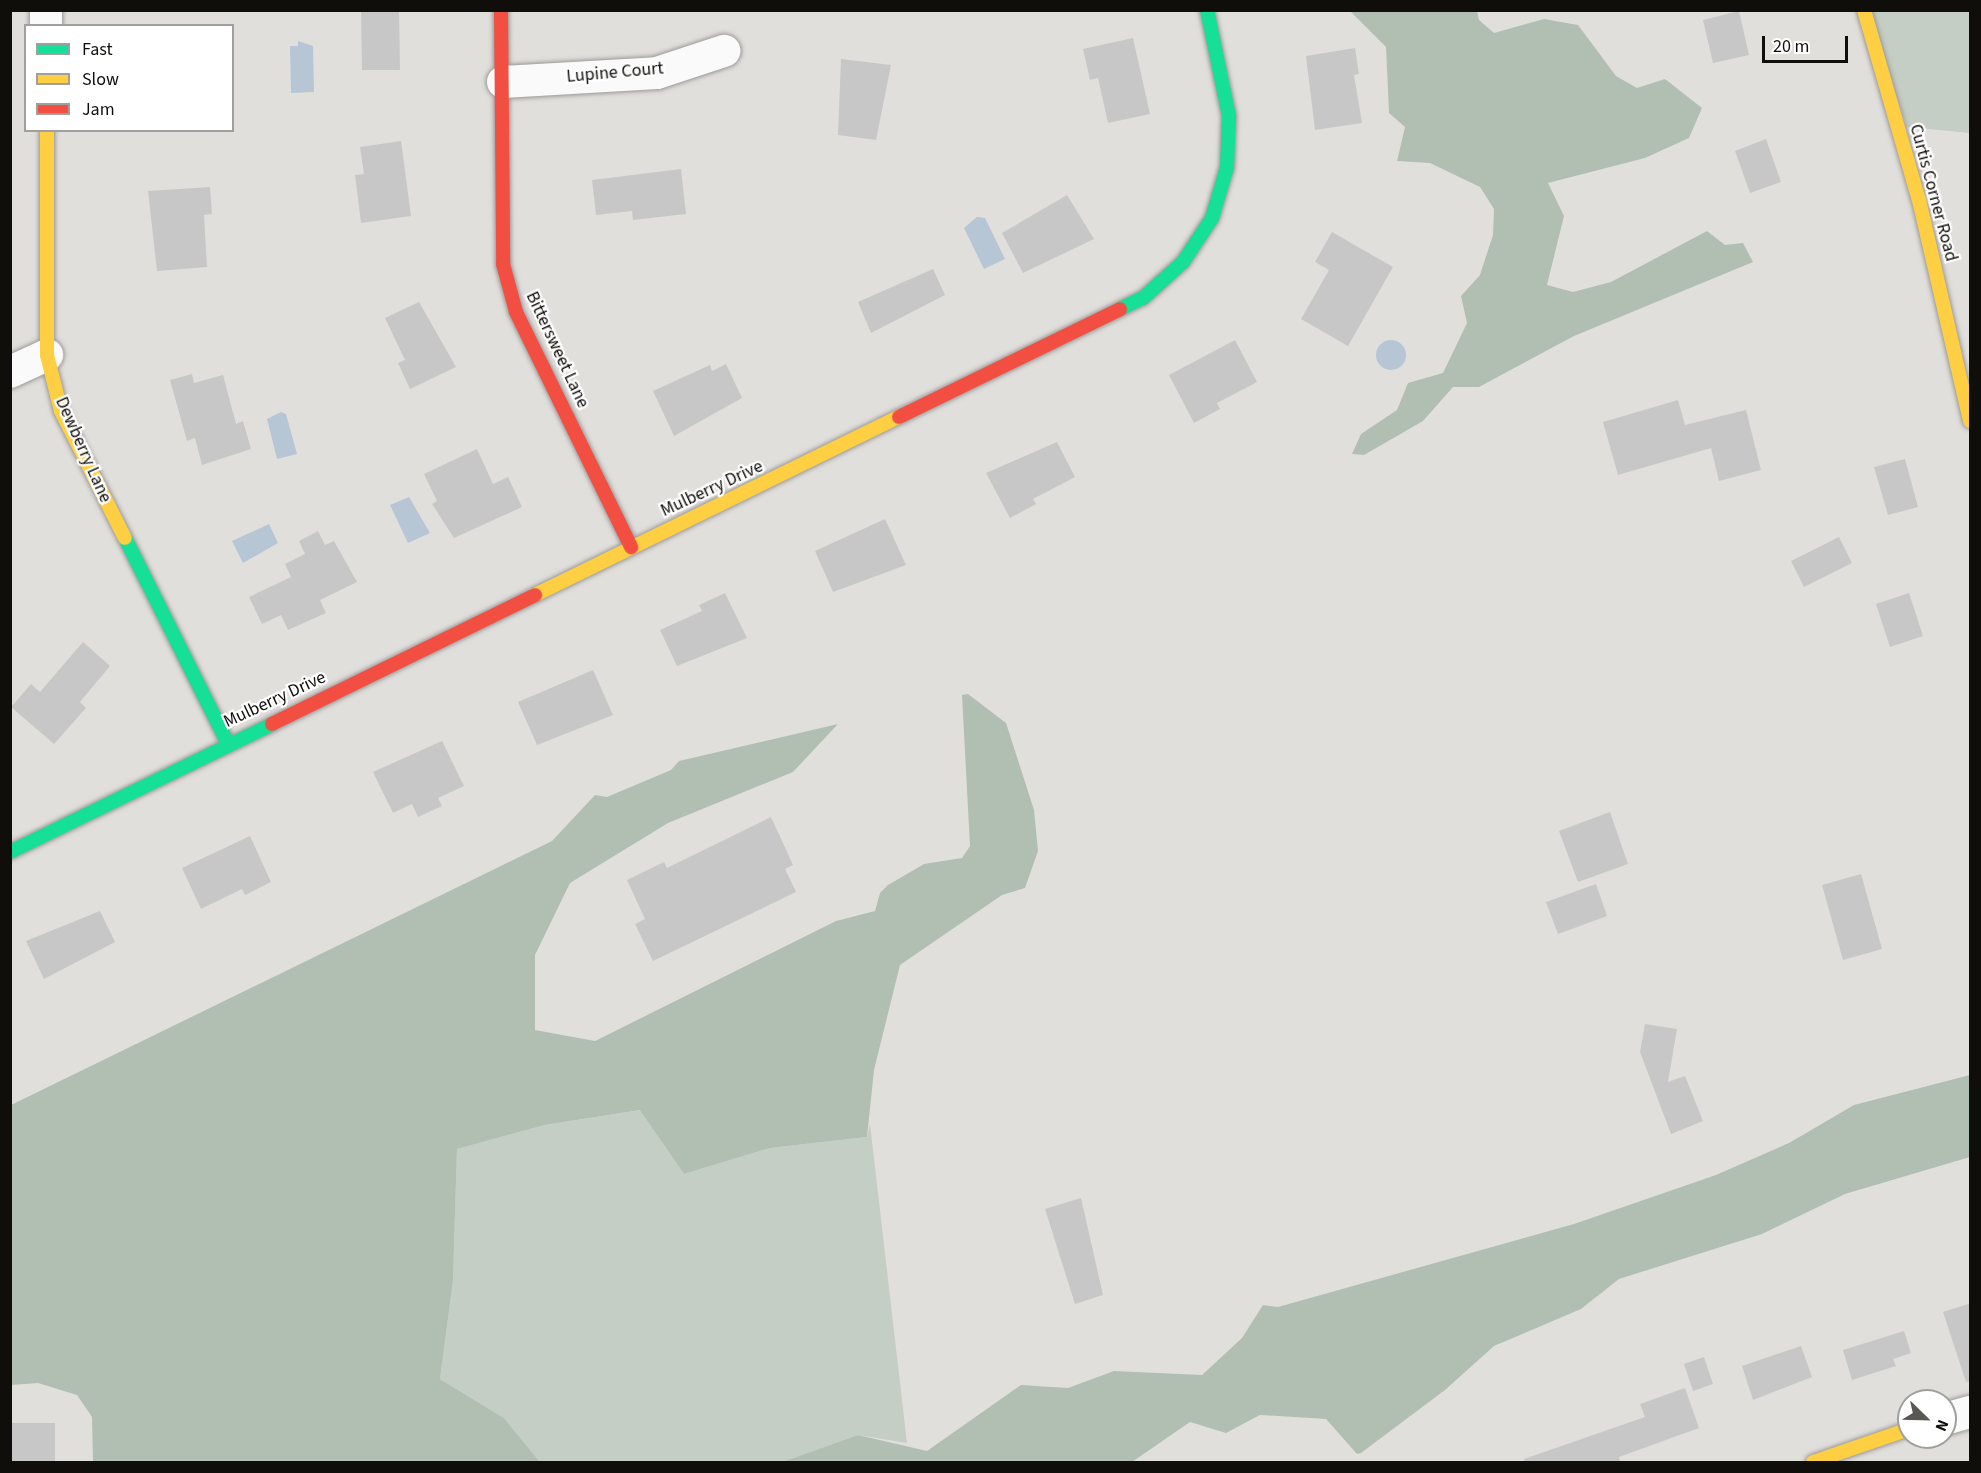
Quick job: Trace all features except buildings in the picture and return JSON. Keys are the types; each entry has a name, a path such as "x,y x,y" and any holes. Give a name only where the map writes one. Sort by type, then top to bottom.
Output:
{"street":[{"name":"Bittersweet Lane","path":"501,10 503,264 516,312 631,547"},
{"name":"Mulberry Drive","path":"10,852 226,742 1143,298 1183,262 1212,218 1227,167 1229,116 1207,10"},
{"name":"Curtis Corner Road","path":"1864,10 1919,200 1971,421"},
{"name":"Lupine Court","path":"503,81 657,73 724,51"},
{"name":"Dewberry Lane","path":"47,132 47,355 61,411 226,742"},
{"path":"10,372 47,355"},
{"path":"1813,1462 1897,1433"}],"shaded area":[{"path":"1869,11 1970,11 1970,133 1907,127"},
{"path":"641,1110 684,1174 770,1148 867,1137 870,1124 907,1443 858,1435 782,1462 540,1462 504,1418 440,1379 453,1281 457,1149 545,1125"}],"green space":[{"path":"1350,11 1477,11 1479,20 1494,33 1544,19 1578,25 1616,76 1637,88 1665,79 1702,108 1689,138 1645,158 1548,183 1564,216 1547,285 1573,292 1611,282 1707,231 1725,245 1743,243 1753,262 1574,336 1479,387 1453,387 1423,421 1364,455 1352,454 1361,434 1397,410 1408,383 1443,373 1467,323 1461,296 1480,275 1493,235 1494,209 1480,187 1430,163 1397,161 1405,127 1389,113 1386,47"},
{"path":"968,694 1006,723 1034,810 1038,851 1025,888 1002,895 900,965 874,1070 867,1137 770,1148 684,1174 640,1110 545,1125 457,1149 453,1281 440,1379 504,1418 540,1462 93,1462 92,1417 77,1395 38,1383 11,1385 11,1105 552,841 595,795 607,797 671,770 679,761 838,724 793,772 668,823 570,883 535,955 535,1030 595,1041 836,921 875,911 880,893 888,885 924,864 962,858 970,846 962,695"},
{"path":"1970,1075 1970,1157 1845,1194 1762,1234 1619,1279 1581,1309 1494,1346 1445,1390 1361,1453 1357,1454 1326,1419 1260,1415 1226,1433 1190,1422 1132,1462 782,1462 858,1435 927,1451 1021,1385 1068,1388 1114,1371 1202,1375 1242,1338 1263,1305 1278,1307 1574,1224 1716,1175 1789,1143 1854,1105"}],"water":[{"path":"298,41 313,46 314,92 291,93 290,46 298,46"},
{"path":"977,217 985,218 1005,259 984,269 964,228"},
{"path":"1391,340 1402,344 1406,355 1402,366 1391,370 1380,366 1376,355 1380,344"},
{"path":"281,412 286,414 297,454 277,459 267,419"},
{"path":"409,497 430,533 408,543 390,505"},
{"path":"269,524 278,543 243,563 232,541"}],"traffic: fast":[{"path":"1120,309 1143,298 1183,262 1212,218 1227,167 1229,116 1207,10"},
{"path":"125,538 227,742"},
{"path":"10,852 272,724"}],"traffic: slow":[{"path":"1864,10 1919,200 1970,421"},
{"path":"47,132 47,355 61,411 125,538"},
{"path":"535,595 899,417"},
{"path":"1813,1462 1897,1433"}],"traffic: jam":[{"path":"501,10 503,264 516,312 631,547"},
{"path":"899,417 1120,309"},
{"path":"272,724 535,595"}]}
